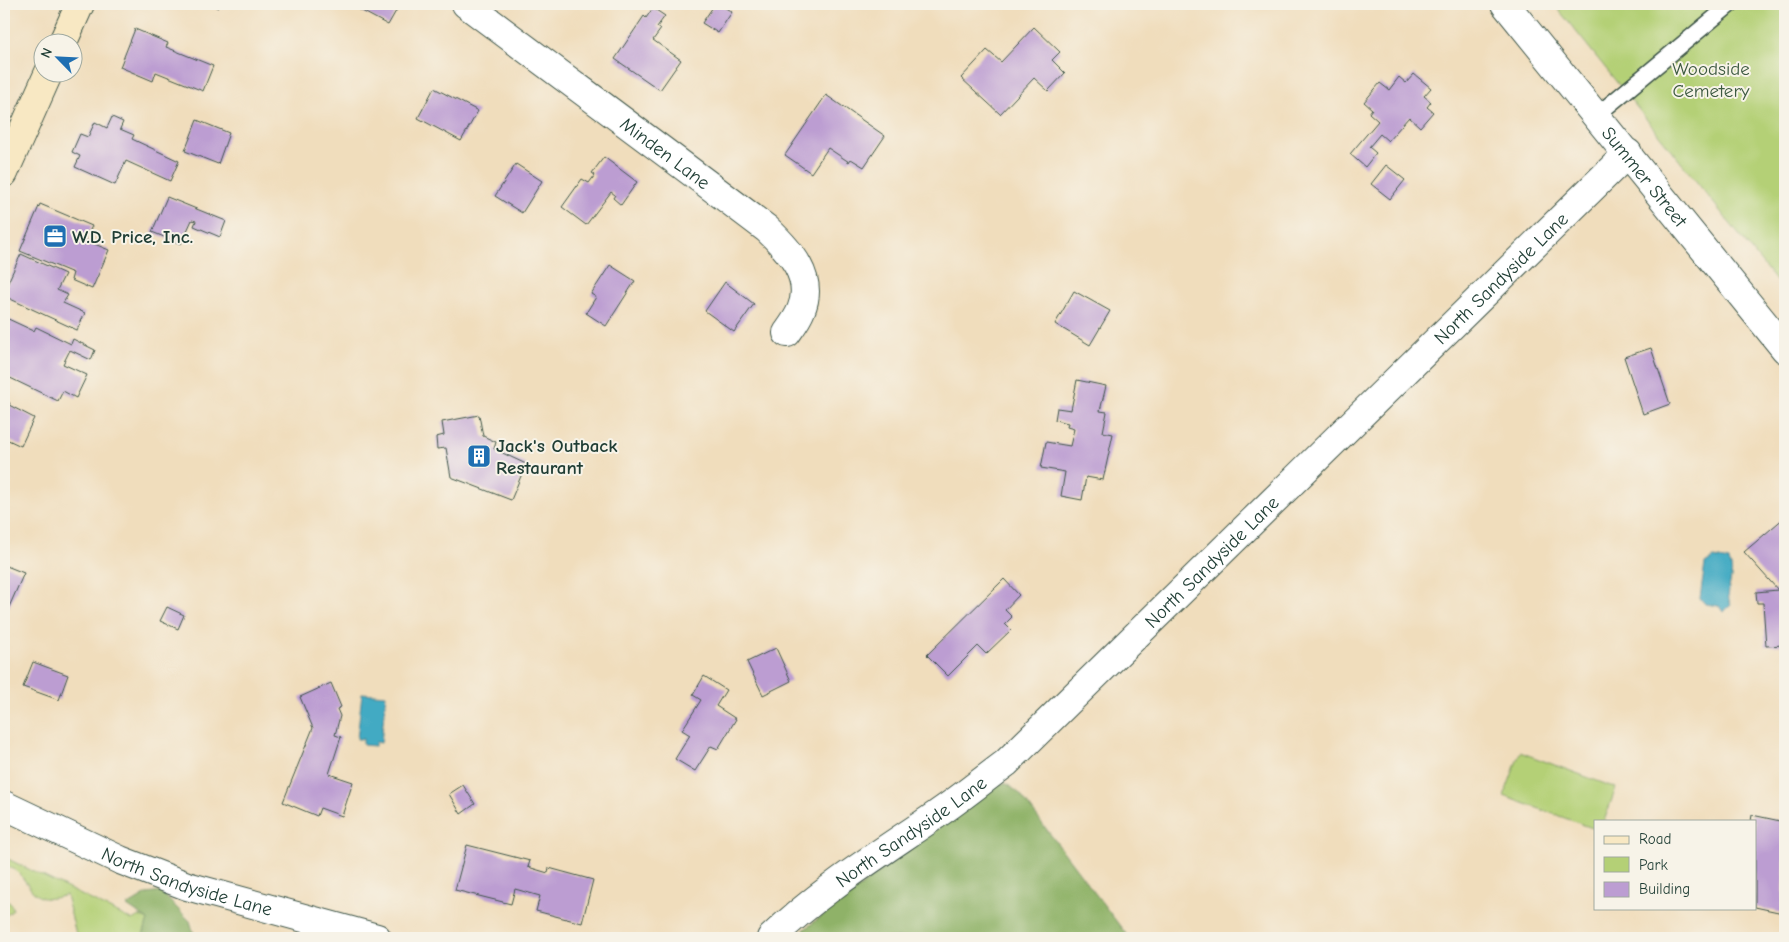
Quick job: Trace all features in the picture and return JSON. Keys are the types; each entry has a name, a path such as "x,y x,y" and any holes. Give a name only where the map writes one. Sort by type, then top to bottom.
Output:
{"main road":[{"path":"67,32 80,4"},
{"path":"4,173 45,82"}],"street":[{"name":"Minden Lane","path":"466,4 568,82 652,141 778,239 798,264 804,278 805,293 802,309 787,333"},
{"name":"Summer Street","path":"1512,6 1628,153 1782,336"},
{"name":"North Sandyside Lane","path":"771,938 791,919 859,865 936,815 1006,763 1628,153"},
{"name":"North Sandyside Lane","path":"4,805 120,860 187,886 377,938"}],"lane":[{"path":"1597,115 1730,4"}],"green space":[{"name":"Woodside Cemetery","path":"1554,4 1785,4 1785,292"},
{"path":"1520,752 1616,788 1604,820 1594,820 1594,829 1504,796"},
{"path":"996,783 1007,784 1019,793 1129,938 793,938"},
{"path":"4,857 132,920 139,916 148,920 142,938 77,938 66,895 43,898 36,895 21,876 4,864"},
{"path":"161,892 190,921 195,938 142,938 148,920 127,906 147,894"},
{"path":"4,898 11,904 13,910 4,917"}],"water":[{"path":"1714,558 1729,561 1732,572 1728,594 1731,605 1723,612 1719,606 1705,604 1700,598 1705,564"},
{"path":"362,693 386,695 381,743 376,742 375,746 363,745 363,739 357,739"}],"building":[{"path":"210,4 221,4 218,8"},
{"path":"349,4 400,4 388,25"},
{"path":"715,4 719,4 732,12 718,33 702,23"},
{"path":"653,8 665,16 657,27 661,29 653,40 681,60 660,90 615,59 644,16 646,18"},
{"path":"1034,27 1060,52 1052,60 1065,73 1048,91 1034,78 1000,114 961,78 987,50 1001,62"},
{"path":"135,29 168,43 166,47 213,66 203,91 156,72 153,81 120,67"},
{"path":"1414,74 1431,88 1424,96 1431,102 1427,107 1433,112 1420,127 1409,117 1388,141 1380,134 1369,147 1376,153 1365,167 1350,154 1378,121 1369,113 1372,109 1364,102 1380,83 1389,90 1399,77 1406,83"},
{"path":"434,88 478,111 461,141 418,118"},
{"path":"826,95 885,136 864,167 851,159 849,162 828,148 811,173 785,155"},
{"path":"112,117 123,122 120,129 134,135 132,139 179,161 170,181 126,161 115,185 75,167 80,156 72,152 80,134 88,137 95,122 107,128"},
{"path":"197,120 229,133 218,164 185,151"},
{"path":"604,157 637,182 621,205 613,198 615,195 611,192 586,225 562,207 582,179 589,183 595,175 592,173"},
{"path":"516,164 542,181 522,213 495,196"},
{"path":"1386,165 1405,180 1390,199 1371,184"},
{"path":"167,197 226,221 220,237 194,226 196,221 192,220 181,244 152,232"},
{"path":"40,204 92,226 85,240 109,250 92,289 71,280 73,273 20,251"},
{"path":"21,254 65,274 57,290 68,295 63,303 85,313 77,330 4,296 4,291"},
{"path":"610,265 635,281 606,326 586,313 596,297 591,294"},
{"path":"725,282 754,304 734,332 705,311"},
{"path":"1074,291 1110,311 1090,345 1055,324"},
{"path":"4,317 34,331 36,327 71,344 73,339 95,350 91,360 70,350 63,364 87,375 76,398 63,391 58,401 4,375"},
{"path":"1651,348 1670,404 1643,414 1624,357"},
{"path":"1077,380 1106,386 1100,411 1107,412 1103,432 1113,434 1103,480 1086,477 1082,500 1061,496 1065,472 1041,468 1046,442 1070,446 1074,429 1067,427 1068,423 1055,420 1057,408 1071,410"},
{"path":"4,399 10,403 9,405 34,418 21,446 4,438"},
{"name":"Jack's Outback Restaurant","path":"479,415 483,436 496,442 494,449 526,464 511,500 451,477 446,448 437,449 436,437 444,435 442,422"},
{"path":"1785,517 1785,594 1783,596 1783,605 1785,605 1785,645 1766,646 1763,603 1757,603 1756,592 1778,590 1744,552"},
{"path":"4,565 24,573 9,607 4,604"},
{"path":"1004,579 1019,595 1005,610 1012,617 1005,624 1011,630 986,654 978,646 948,676 927,655"},
{"path":"167,607 184,615 178,629 160,621"},
{"path":"776,648 791,681 763,695 747,662"},
{"path":"33,662 68,675 59,700 23,687"},
{"path":"704,676 726,690 716,706 736,719 718,749 711,746 695,771 675,759 690,735 682,730 701,700 693,695"},
{"path":"331,683 341,707 337,709 340,716 335,735 341,737 329,774 353,782 342,816 320,808 317,816 283,802 313,728 300,697"},
{"path":"463,785 475,804 461,814 449,794"},
{"path":"1752,815 1785,822 1783,913 1756,907 1756,820 1751,820"},
{"path":"467,845 530,861 528,867 548,873 549,868 593,880 582,923 536,911 540,896 515,889 511,904 455,890"}],"place":[{"name":"W.D. Price, Inc.","path":"55,236"},
{"name":"Jack's Outback Restaurant","path":"479,456"}]}
